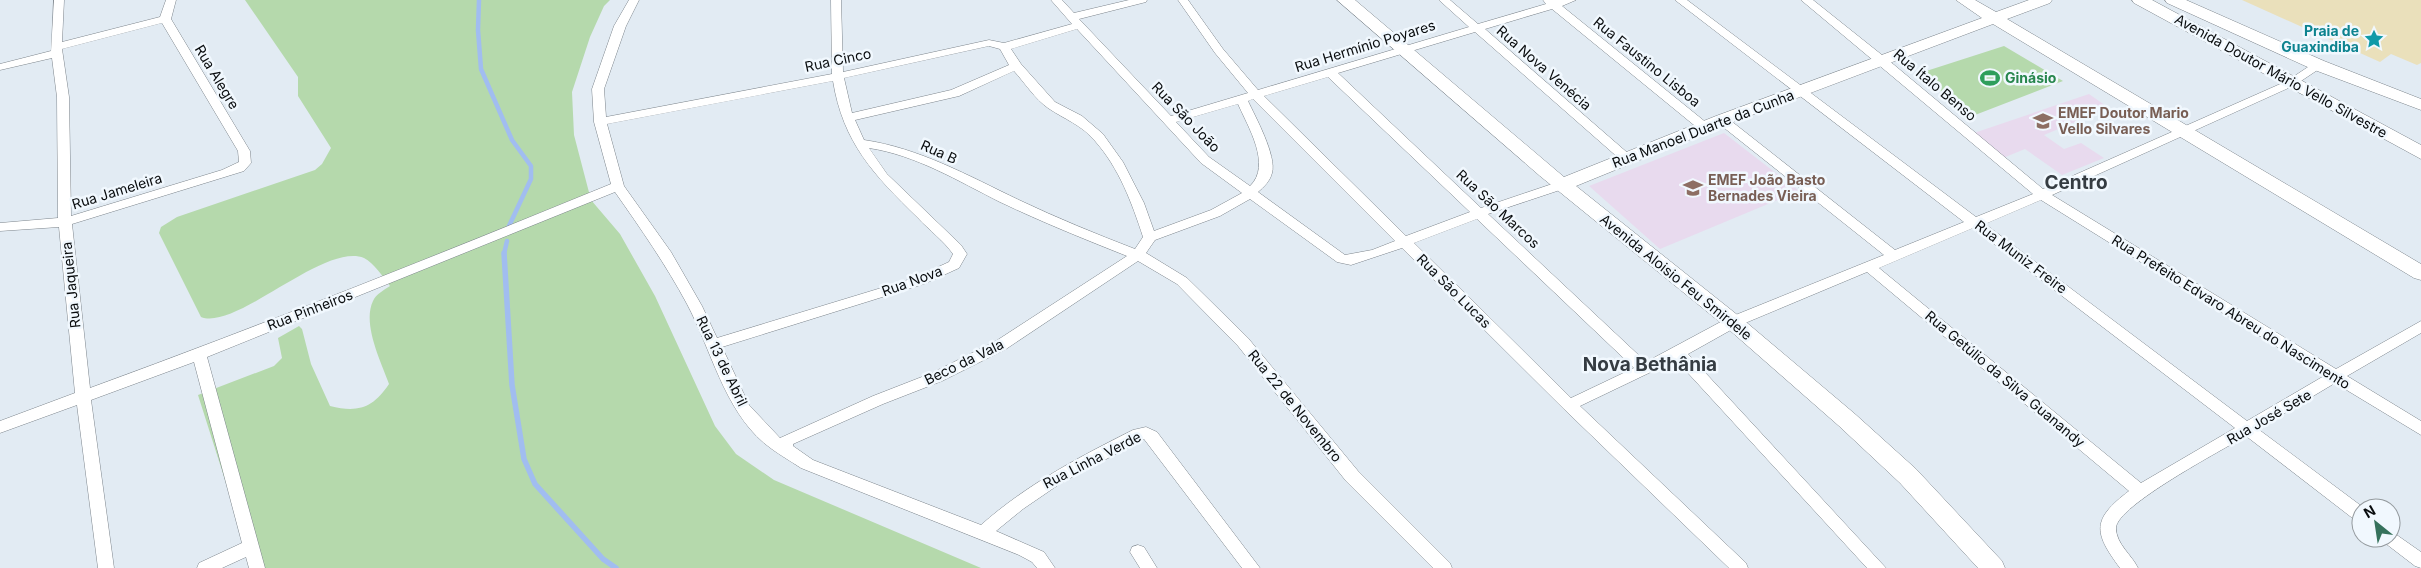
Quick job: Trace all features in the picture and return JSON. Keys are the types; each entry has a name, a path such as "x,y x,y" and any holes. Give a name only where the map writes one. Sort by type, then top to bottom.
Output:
{"street":[{"name":"Rua Jaqueira","path":"59,0 57,50 63,97 65,222 83,396 106,568"},
{"path":"0,67 165,19 171,0"},
{"name":"Rua 13 de Abril","path":"634,0 628,7 620,26 598,89 600,122 618,186 666,255 714,344 743,408 769,438 785,451 807,464 1025,550 1038,557 1047,568"},
{"path":"836,0 834,40 839,76 847,118 860,143"},
{"name":"Rua São João","path":"1056,0 1205,160 1252,192 1342,259 1351,260 1362,257"},
{"path":"1076,21 1142,0"},
{"name":"Rua São Lucas","path":"1183,0 1249,97 1403,242 1569,405 1740,568"},
{"name":"Avenida Aloisio Feu Smirdele","path":"1345,0 1562,185 1732,322 1847,420 1908,476 1984,566"},
{"name":"Rua Nova Venécia","path":"1444,0 1626,158"},
{"name":"Rua Hermínio Poyares","path":"1167,121 1476,29 1550,2 1571,0"},
{"name":"Rua Muniz Freire","path":"1680,0 1802,90 2351,507"},
{"name":"Rua Ítalo Benso","path":"1806,0 1883,61 2042,195"},
{"path":"1964,0 2182,132 2421,273"},
{"name":"Rua Manoel Duarte da Cunha","path":"1362,257 1479,213 1562,185 1722,120 2044,0"},
{"name":"Avenida Doutor Mário Vello Silvestre","path":"2140,0 2421,153"},
{"path":"2172,0 2318,65 2421,105"},
{"name":"Rua Faustino Lisboa","path":"1550,2 1704,127"},
{"name":"Rua Alegre","path":"165,19 244,152 246,160 240,168"},
{"name":"Rua Cinco","path":"600,122 839,76 988,43 1004,47 1076,21"},
{"path":"1004,47 1016,66 1051,105 1078,119 1099,137 1117,162 1138,203 1150,237"},
{"path":"1569,405 1678,353 1732,322 2042,195 2290,82 2318,65"},
{"path":"847,118 955,93 1016,66"},
{"name":"Rua São Marcos","path":"1330,72 1644,369"},
{"path":"1138,255 1150,237 1211,216 1252,192 1260,185 1266,171 1249,97"},
{"path":"1722,120 1894,256"},
{"name":"Rua B","path":"860,143 886,147 922,158 1060,225 1138,255"},
{"name":"Rua Nova","path":"714,344 920,281 954,265 960,254 956,248 883,177 860,143"},
{"name":"Rua Jameleira","path":"0,227 65,222 240,168"},
{"name":"Rua Pinheiros","path":"0,428 199,354 618,186"},
{"name":"Rua Prefeito Edvaro Abreu do Nascimento","path":"2042,195 2335,378 2421,429"},
{"name":"Beco da Vala","path":"785,451 786,441 878,400 937,377 1001,345 1138,255"},
{"name":"Rua 22 de Novembro","path":"1138,255 1182,282 1243,342 1352,476 1444,568"},
{"name":"Rua Getúlio da Silva Guanandy","path":"1869,267 2140,491"},
{"name":"Rua José Sete","path":"2130,568 2112,545 2106,532 2111,516 2118,508 2140,491 2249,429 2421,326"},
{"path":"1678,353 1878,568"},
{"path":"199,354 257,568"},
{"name":"Rua Linha Verde","path":"982,534 1008,510 1047,482 1138,434 1146,433 1152,436 1252,568"},
{"path":"2401,546 2421,561"},
{"path":"205,568 251,547"},
{"path":"1138,552 1149,568"}],"shaded area":[{"name":"EMEF Doutor Mario Vello Silvares","path":"2089,94 2109,108 2044,135 2064,149 2081,143 2104,158 2062,175 2025,149 2003,158 1971,134"},
{"name":"EMEF João Basto Bernades Vieira","path":"1724,133 1799,191 1660,249 1589,186"}],"green space":[{"path":"245,0 610,0 604,6 590,37 572,92 574,135 591,200 620,234 655,296 715,426 736,454 774,480 981,568 253,568 198,395 274,366 282,358 278,338 299,326 302,329 311,364 330,406 349,409 364,407 377,399 389,384 371,332 370,310 376,296 390,286 368,260 347,257 327,262 304,273 236,311 216,318 201,317 159,233 161,227 177,217 315,170 322,164 331,148 298,96 298,77"},
{"name":"Ginásio","path":"2004,46 2063,81 1975,115 1917,74"}],"sand":[{"name":"Praia de Guaxindiba","path":"2242,0 2421,0 2421,63 2417,65 2391,54 2380,62"}],"waterway":[{"path":"479,0 478,30 481,69 512,140 531,166 531,179 509,226"},
{"path":"504,254 507,241"},
{"path":"504,254 512,385 524,459 535,484 603,559 616,568"}],"place":[{"name":"Praia de Guaxindiba","path":"2374,39"},
{"name":"Ginásio","path":"1990,78"},
{"name":"EMEF Doutor Mario Vello Silvares","path":"2043,121"},
{"name":"EMEF João Basto Bernades Vieira","path":"1693,188"}],"district":[{"name":"Centro","path":"2076,182"},
{"name":"Nova Bethânia","path":"1650,364"}]}
